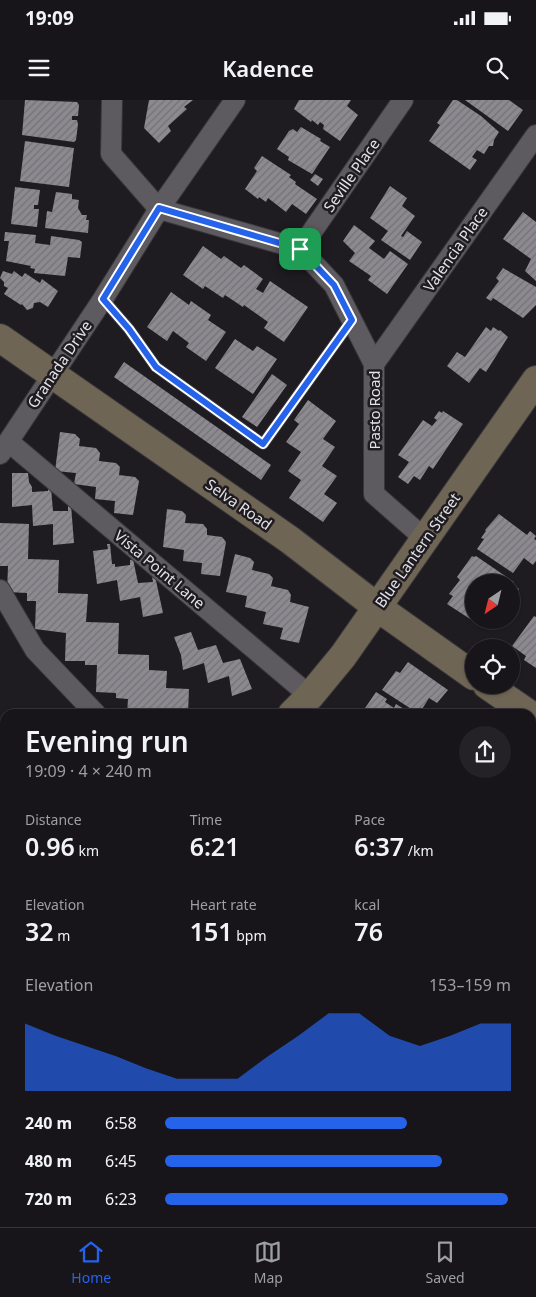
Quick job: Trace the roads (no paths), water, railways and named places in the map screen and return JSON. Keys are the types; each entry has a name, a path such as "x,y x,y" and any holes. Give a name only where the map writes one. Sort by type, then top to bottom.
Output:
{"street":[{"path":"112,100 111,154 159,208 300,249"},
{"name":"Granada Drive","path":"4,448 51,374 103,299 159,208 235,100"},
{"name":"Seville Place","path":"300,249 403,100"},
{"name":"Valencia Place","path":"374,364 536,135"},
{"name":"Pasto Road","path":"300,249 334,285 374,364 374,494 424,538"},
{"name":"Selva Road","path":"0,338 290,540 377,607 465,670"},
{"name":"Blue Lantern Street","path":"301,705 343,656 536,380"},
{"name":"Vista Point Lane","path":"4,448 301,705"},
{"path":"0,590 35,650 91,709"},
{"path":"500,694 521,709"}],"lane":[{"path":"103,299 129,329 156,367 263,444 352,320"}]}
